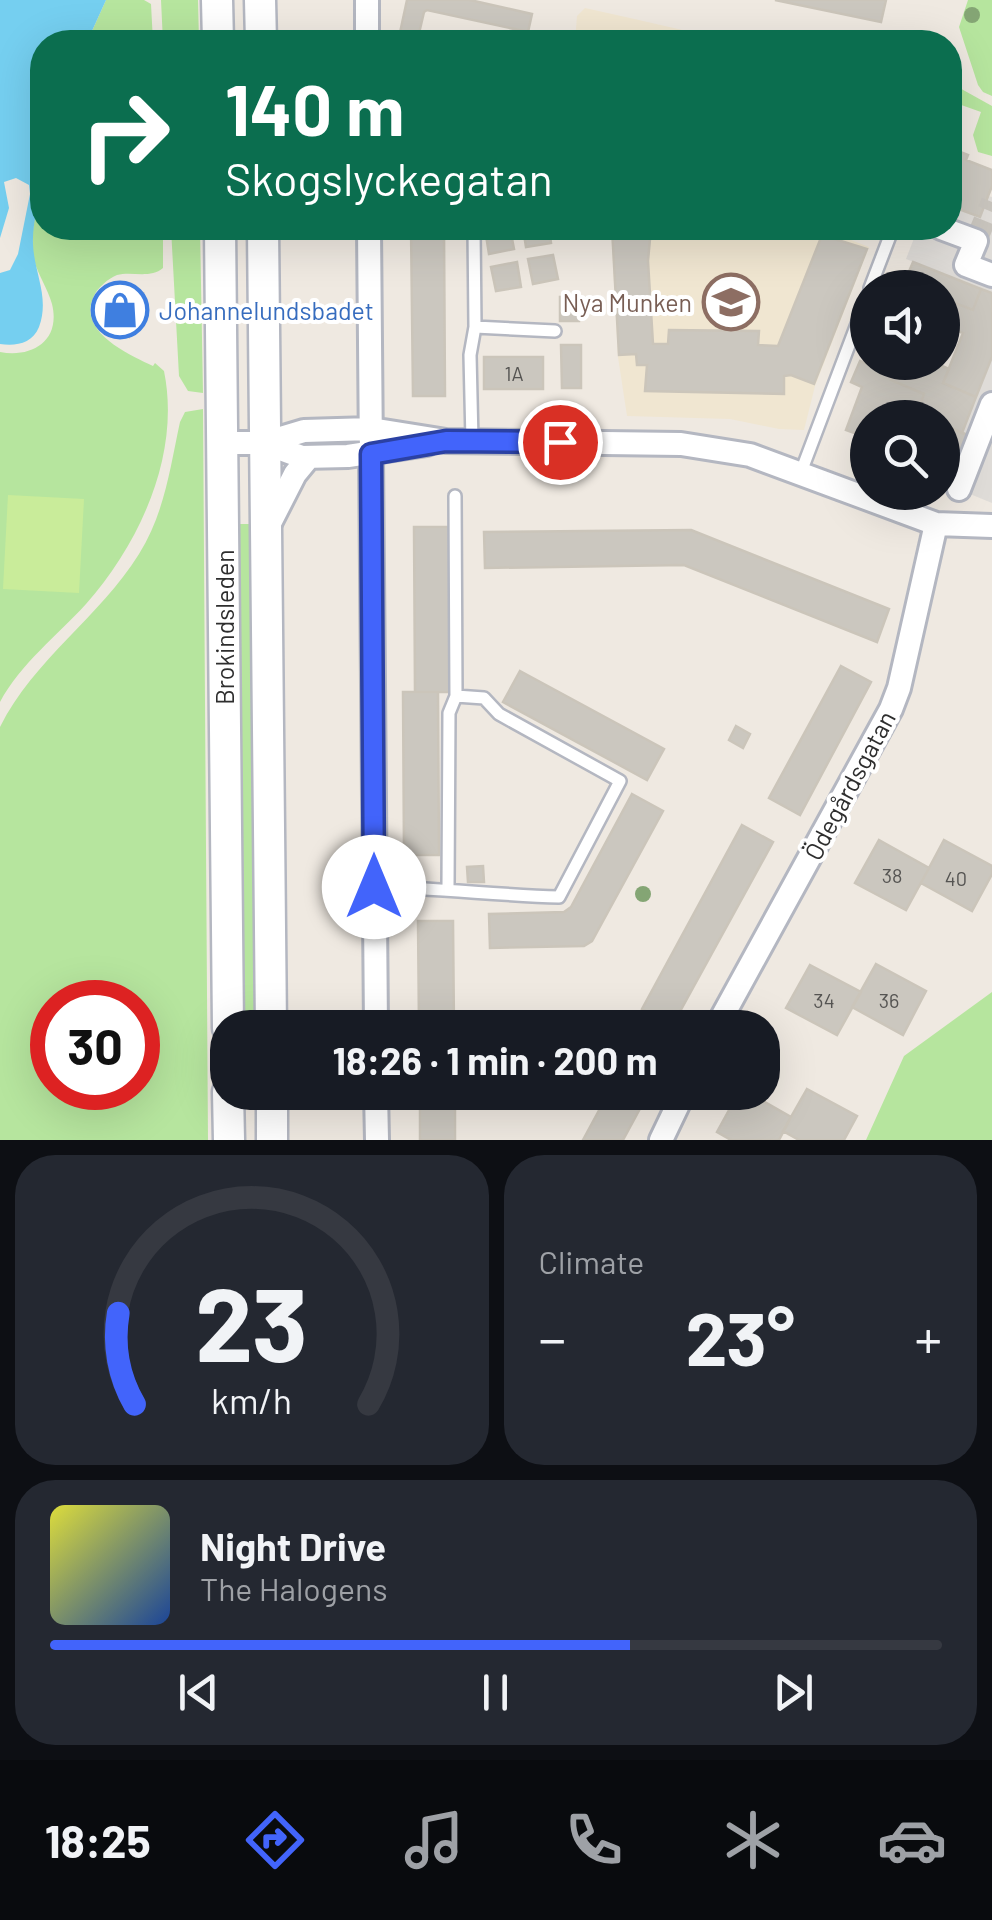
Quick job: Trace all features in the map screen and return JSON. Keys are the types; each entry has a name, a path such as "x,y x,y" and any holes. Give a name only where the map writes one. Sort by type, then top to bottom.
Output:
{"main road":[{"path":"217,0 218,30"},
{"path":"260,0 260,30"},
{"name":"Brokindsleden","path":"220,240 228,1010"},
{"name":"Brokindsleden","path":"263,240 271,1010"},
{"path":"228,1110 229,1140"},
{"path":"272,1110 272,1140"}],"street":[{"path":"367,0 367,30"},
{"path":"962,236 976,241 966,265 992,276"},
{"path":"370,240 376,1010"},
{"path":"960,486 992,404"},
{"path":"223,444 264,443 304,430 371,429 446,441 681,444 750,455 936,524 992,526"},
{"path":"264,443 309,457 371,454 446,441"},
{"name":"Brokindsleden","path":"265,533 295,474 309,457"},
{"name":"Ödegårdsgatan","path":"726,1010 892,708 936,524"},
{"path":"376,1110 377,1140"},
{"path":"661,1140 675,1110"}],"lane":[{"path":"472,441 474,240"},
{"path":"877,270 889,240"},
{"path":"475,327 554,331"},
{"path":"801,472 850,343"},
{"path":"448,888 449,714 456,696 456,496"},
{"path":"374,887 559,897 620,780 499,714 484,698 456,696"}],"shaded area":[{"path":"585,8 682,30 576,30 577,16"},
{"path":"988,196 992,197 992,293 960,280 960,270 934,270 906,259 913,240 962,240 962,210 980,217"},
{"name":"Nya Munken","path":"612,240 851,240 869,247 860,270 850,270 850,296 815,386 804,430 730,419 627,416 618,357"},
{"path":"992,357 992,503 960,490 960,456 969,436 962,433"}],"green space":[{"path":"106,0 144,0 151,4 152,30 92,30"},
{"path":"161,0 198,0 199,30 162,30"},
{"path":"968,0 992,0 992,96 978,85 959,27"},
{"path":"962,89 992,106 992,156 978,152 973,135 981,112 962,105"},
{"path":"163,240 163,268 152,273 114,276 98,290 90,309 98,331 108,340 164,371 167,434 152,496 123,554 106,580 29,662 0,702 0,352 23,352 41,344 48,337 54,317 36,266 32,241"},
{"path":"172,240 200,240 203,393 188,391 179,376"},
{"path":"203,409 208,1140 0,1140 0,727 30,680 105,598 139,554 161,506 185,412"},
{"path":"8,495 84,499 79,593 3,589"},
{"path":"238,524 250,524 255,1010 244,1010"},
{"path":"992,992 992,1140 866,1140 904,1056"}],"water":[{"path":"0,0 106,0 92,30 30,30 30,194 29,185 16,178 4,182 9,208 0,238"},
{"path":"30,194 30,240 33,240 42,295 42,316 32,337 23,343 0,344 0,273 10,270 18,254"}],"building":[{"path":"407,0 470,0 532,14 528,30 519,30 427,10 420,30 401,30"},
{"path":"775,0 886,0 881,22"},
{"path":"962,153 968,155 966,160 992,170 992,186 980,217 962,210"},
{"path":"411,240 444,240 445,396 413,396"},
{"path":"487,240 512,240 514,249 489,254"},
{"path":"525,240 551,240 551,243 526,247"},
{"path":"613,240 650,240 653,344 668,344 669,330 759,331 758,345 778,346 820,240 838,240 867,249 859,270 850,270 850,292 814,384 791,375 784,376 784,394 645,391 647,365 637,365 636,354 619,355"},
{"path":"553,255 558,279 533,284 528,259"},
{"path":"517,262 521,287 496,291 491,267"},
{"path":"913,262 933,270 910,270"},
{"path":"960,281 981,289 973,310 960,305"},
{"path":"121,286 143,293 129,337 107,330"},
{"path":"981,289 992,293 992,357 976,397 943,383 960,380 960,305 973,310"},
{"path":"579,296 579,321 560,321 560,297"},
{"path":"561,345 581,345 581,388 562,388"},
{"path":"484,357 543,357 543,389 484,389"},
{"path":"891,380 924,394 922,400 857,400 862,387 851,382"},
{"path":"891,380 944,380 943,383 976,397 962,433 960,400 922,400 924,394"},
{"path":"960,432 970,436 960,455"},
{"path":"414,527 449,527 450,692 415,692"},
{"path":"691,530 889,609 877,642 684,565 485,568 484,532"},
{"path":"841,666 871,682 800,815 769,798"},
{"path":"520,671 664,749 647,780 503,702"},
{"path":"403,692 438,692 439,855 404,855"},
{"path":"736,726 750,734 743,748 729,740"},
{"path":"632,794 663,811 592,941 584,946 490,948 489,914 564,912 571,907"},
{"path":"742,825 773,842 681,1010 642,1009"},
{"path":"879,840 929,868 906,910 855,883"},
{"path":"944,840 992,866 992,874 972,911 921,883"},
{"path":"483,866 484,882 468,882 467,867"},
{"path":"418,921 453,921 454,1010 419,1010"},
{"path":"876,964 926,991 903,1035 852,1007"},
{"path":"810,965 861,992 837,1035 786,1008"},
{"path":"807,1089 857,1116 844,1140 799,1140 783,1131"},
{"path":"420,1110 455,1110 455,1140 420,1140"},
{"path":"599,1110 639,1110 623,1140 583,1140"},
{"path":"729,1110 779,1110 791,1117 779,1140 731,1140 717,1132"}],"tunnel":[{"path":"976,241 992,202"}],"place":[{"name":"Nya Munken","path":"731,302"},
{"name":"Johannelundsbadet","path":"120,310"}],"route":[{"path":"374,887 371,454 446,441 560,442"}]}
